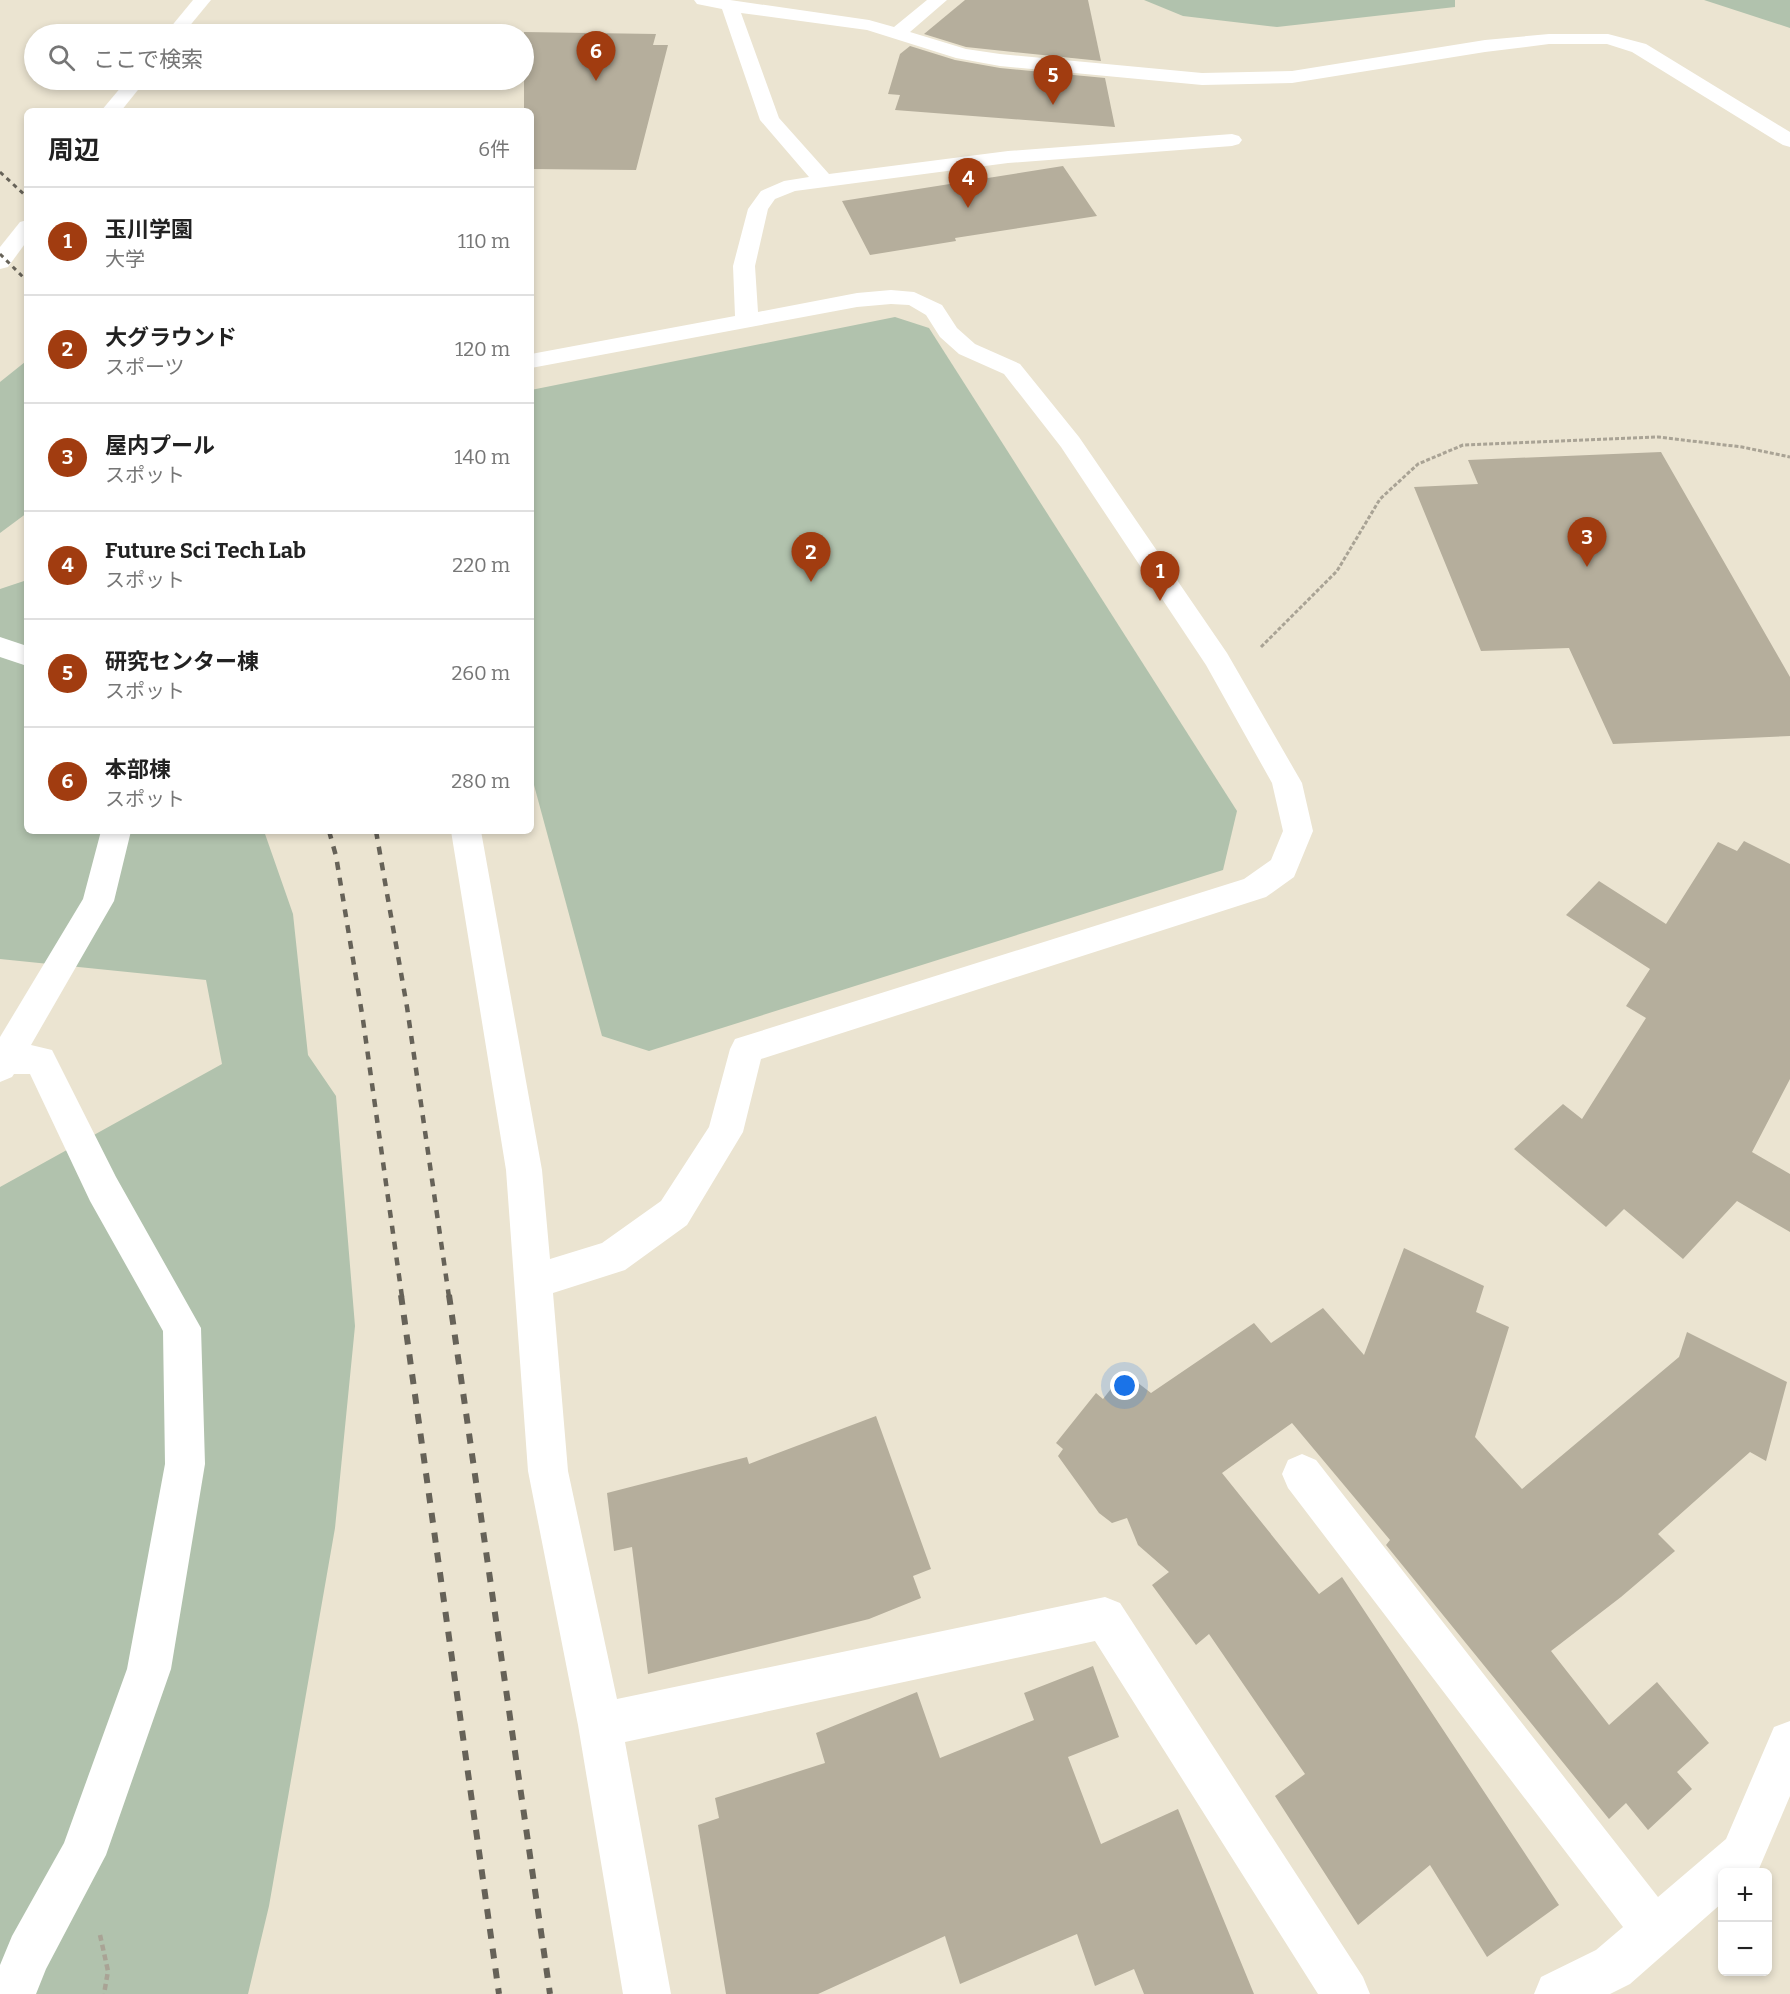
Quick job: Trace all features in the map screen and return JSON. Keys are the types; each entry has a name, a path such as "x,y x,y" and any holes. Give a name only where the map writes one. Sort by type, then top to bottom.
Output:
{"street":[{"path":"182,24 202,0"},
{"path":"704,0 730,6 869,25 963,54 1000,60 1202,79 1292,77 1485,46 1549,39 1608,39 1639,48 1790,141"},
{"path":"897,33 938,0"},
{"path":"730,6 770,120 823,180"},
{"path":"114,108 129,90"},
{"path":"1762,123 1781,115"},
{"path":"747,320 744,266 758,209 768,195 791,185 1008,157 1232,140"},
{"path":"0,262 24,230"},
{"path":"532,1281 612,1258 674,1213 725,1132 747,1049 1245,892 1255,888 1282,868 1298,831 1287,783 1217,660 1070,442 1012,369 967,349 948,332 934,310 914,299 891,297 857,300 534,360"},
{"path":"0,647 24,655"},
{"path":"2,1063 98,901 115,834"},
{"path":"467,834 524,1170 548,1471 600,1725 647,1994"},
{"path":"2,1063 40,1060 103,1189 182,1328 185,1464 149,1669 83,1855 29,1953 12,1994"},
{"path":"1302,1474 1655,1931"},
{"path":"600,1725 1105,1618 1346,1994"},
{"path":"1729,1868 1742,1856 1790,1743"},
{"path":"1558,1994 1612,1967 1718,1877"}],"path":[{"path":"1217,660 1261,648 1337,571 1380,499 1418,464 1463,445 1658,437 1742,447 1790,457"}],"green space":[{"path":"1144,0 1455,0 1455,7 1277,27 1183,16"},
{"path":"1704,0 1790,0 1790,28"},
{"path":"895,317 929,328 1237,811 1223,870 649,1051 602,1036 534,785 534,389"},
{"path":"24,363 24,515 0,533 0,382"},
{"path":"24,581 24,834 265,834 293,914 308,1055 336,1096 355,1326 335,1528 269,1906 248,1994 0,1994 0,1187 222,1064 206,980 0,959 0,589"}],"building":[{"path":"965,0 1088,0 1101,61 966,47 924,34"},
{"path":"534,32 656,34 653,45 668,45 636,170 534,169 534,108 524,108 524,90 534,90"},
{"path":"910,46 955,60 1000,68 1105,78 1115,127 895,110 900,95 888,94 900,54"},
{"path":"1063,166 1097,216 955,238 956,241 870,255 842,201"},
{"path":"1661,452 1790,677 1790,736 1613,744 1569,648 1481,651 1414,487 1478,484 1468,460"},
{"path":"1744,841 1790,864 1790,1079 1752,1152 1790,1174 1790,1232 1737,1201 1683,1259 1624,1209 1606,1227 1514,1149 1563,1104 1582,1119 1646,1018 1626,1006 1650,969 1566,915 1599,881 1666,924 1718,842 1737,851"},
{"path":"1404,1248 1484,1286 1476,1312 1509,1327 1475,1437 1522,1489 1679,1357 1687,1332 1787,1382 1766,1461 1750,1452 1658,1534 1675,1551 1621,1597 1551,1651 1609,1725 1657,1682 1709,1743 1677,1772 1692,1789 1648,1830 1626,1803 1609,1819 1386,1545 1390,1540 1292,1423 1222,1473 1319,1594 1342,1577 1559,1905 1487,1957 1430,1865 1358,1925 1275,1796 1305,1774 1209,1634 1196,1645 1152,1585 1169,1572 1138,1545 1127,1518 1112,1523 1099,1513 1058,1456 1063,1449 1056,1443 1096,1393 1103,1399 1124,1372 1151,1393 1254,1323 1271,1343 1323,1308 1364,1355"},
{"path":"876,1416 931,1569 913,1576 921,1598 869,1619 648,1674 632,1547 614,1551 607,1493 747,1457 749,1464"},
{"path":"1093,1666 1119,1737 1068,1757 1101,1844 1178,1809 1254,1994 1144,1994 1134,1969 1095,1986 1077,1934 960,1984 945,1936 818,1994 726,1994 698,1825 719,1818 715,1798 825,1763 816,1733 917,1692 940,1758 1034,1720 1024,1693"}],"railway":[{"path":"0,172 24,194"},
{"path":"0,254 24,278"},
{"path":"330,834 336,856 363,1020 402,1297"},
{"path":"377,834 407,1007 449,1297"},
{"path":"401,1295 499,1994"},
{"path":"449,1295 550,1994"}],"place":[{"name":"本部棟","path":"596,81"},
{"name":"研究センター棟","path":"1053,105"},
{"name":"Future Sci Tech Lab","path":"968,208"},
{"name":"屋内プール","path":"1587,567"},
{"name":"大グラウンド","path":"811,582"},
{"name":"玉川学園","path":"1160,601"}]}
